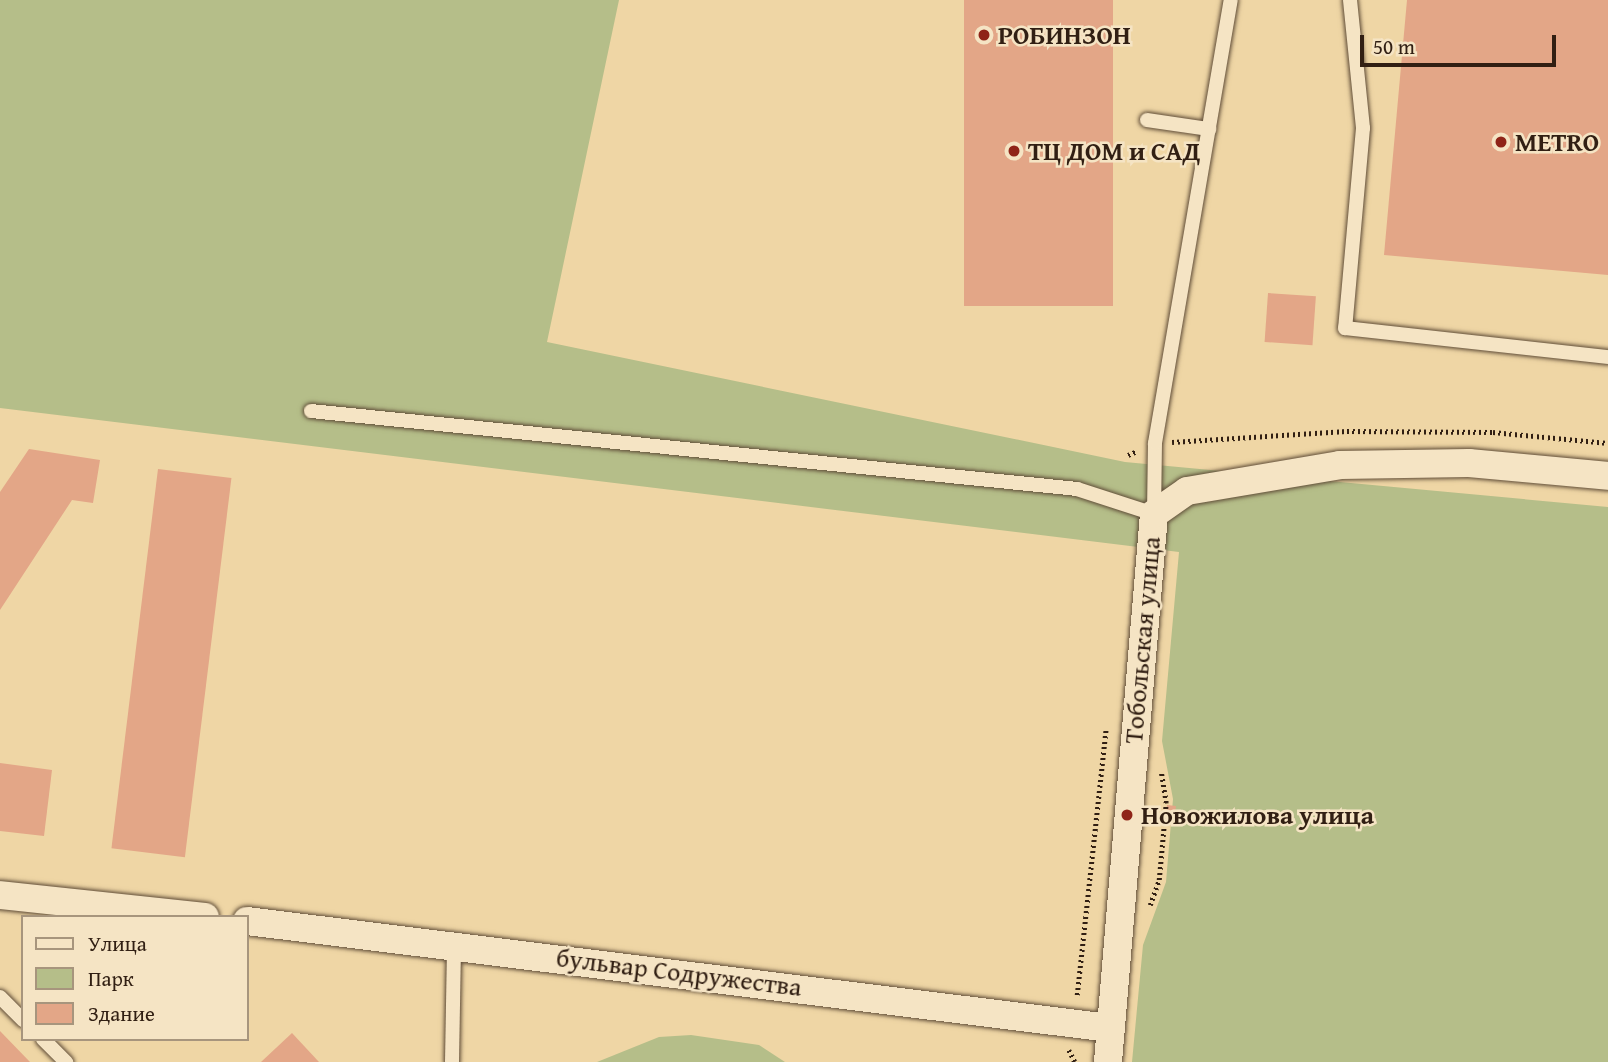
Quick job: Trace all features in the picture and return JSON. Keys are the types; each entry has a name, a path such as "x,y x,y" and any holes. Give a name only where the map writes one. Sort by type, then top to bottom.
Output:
{"street":[{"name":"Тобольская улица","path":"1108,1062 1154,514 1187,491 1340,466 1469,463 1608,476"},
{"path":"0,895 186,915"},
{"name":"бульвар Содружества","path":"248,921 454,943 1110,1028"}],"lane":[{"path":"311,411 1077,489 1154,514 1155,443 1231,0"},
{"path":"1350,0 1363,128 1345,328 1608,357"},
{"path":"1146,120 1209,129"},
{"path":"452,1062 454,943"},
{"path":"0,997 21,1018"},
{"path":"45,1041 66,1062"}],"path":[{"path":"1077,995 1107,720"},
{"path":"1145,917 1159,880 1165,816 1159,764"},
{"path":"1069,1049 1075,1062"}],"green space":[{"path":"0,0 619,0 547,342 1125,462 1608,507 1608,1062 1132,1062 1143,945 1166,882 1173,799 1162,741 1179,552 0,408"},
{"path":"691,1035 759,1045 785,1062 597,1062 659,1037"}],"building":[{"name":"ТЦ ДОМ и САД","path":"964,0 1113,0 1113,306 964,306"},
{"name":"METRO","path":"1407,0 1608,0 1608,275 1384,255"},
{"path":"1268,293 1316,296 1312,345 1265,342"},
{"path":"29,449 100,460 93,503 72,500 0,610 0,492"},
{"path":"158,469 231,478 185,857 111,848"},
{"path":"0,763 52,770 44,836 0,831"},
{"path":"1167,805 1176,806 1174,823 1165,822"},
{"path":"0,1031 30,1062 0,1062"},
{"path":"292,1033 319,1062 261,1062"}],"place":[{"name":"РОБИНЗОН","path":"984,35"},
{"name":"METRO","path":"1501,142"},
{"name":"ТЦ ДОМ и САД","path":"1014,151"},
{"name":"Новожилова улица","path":"1127,815"}]}
